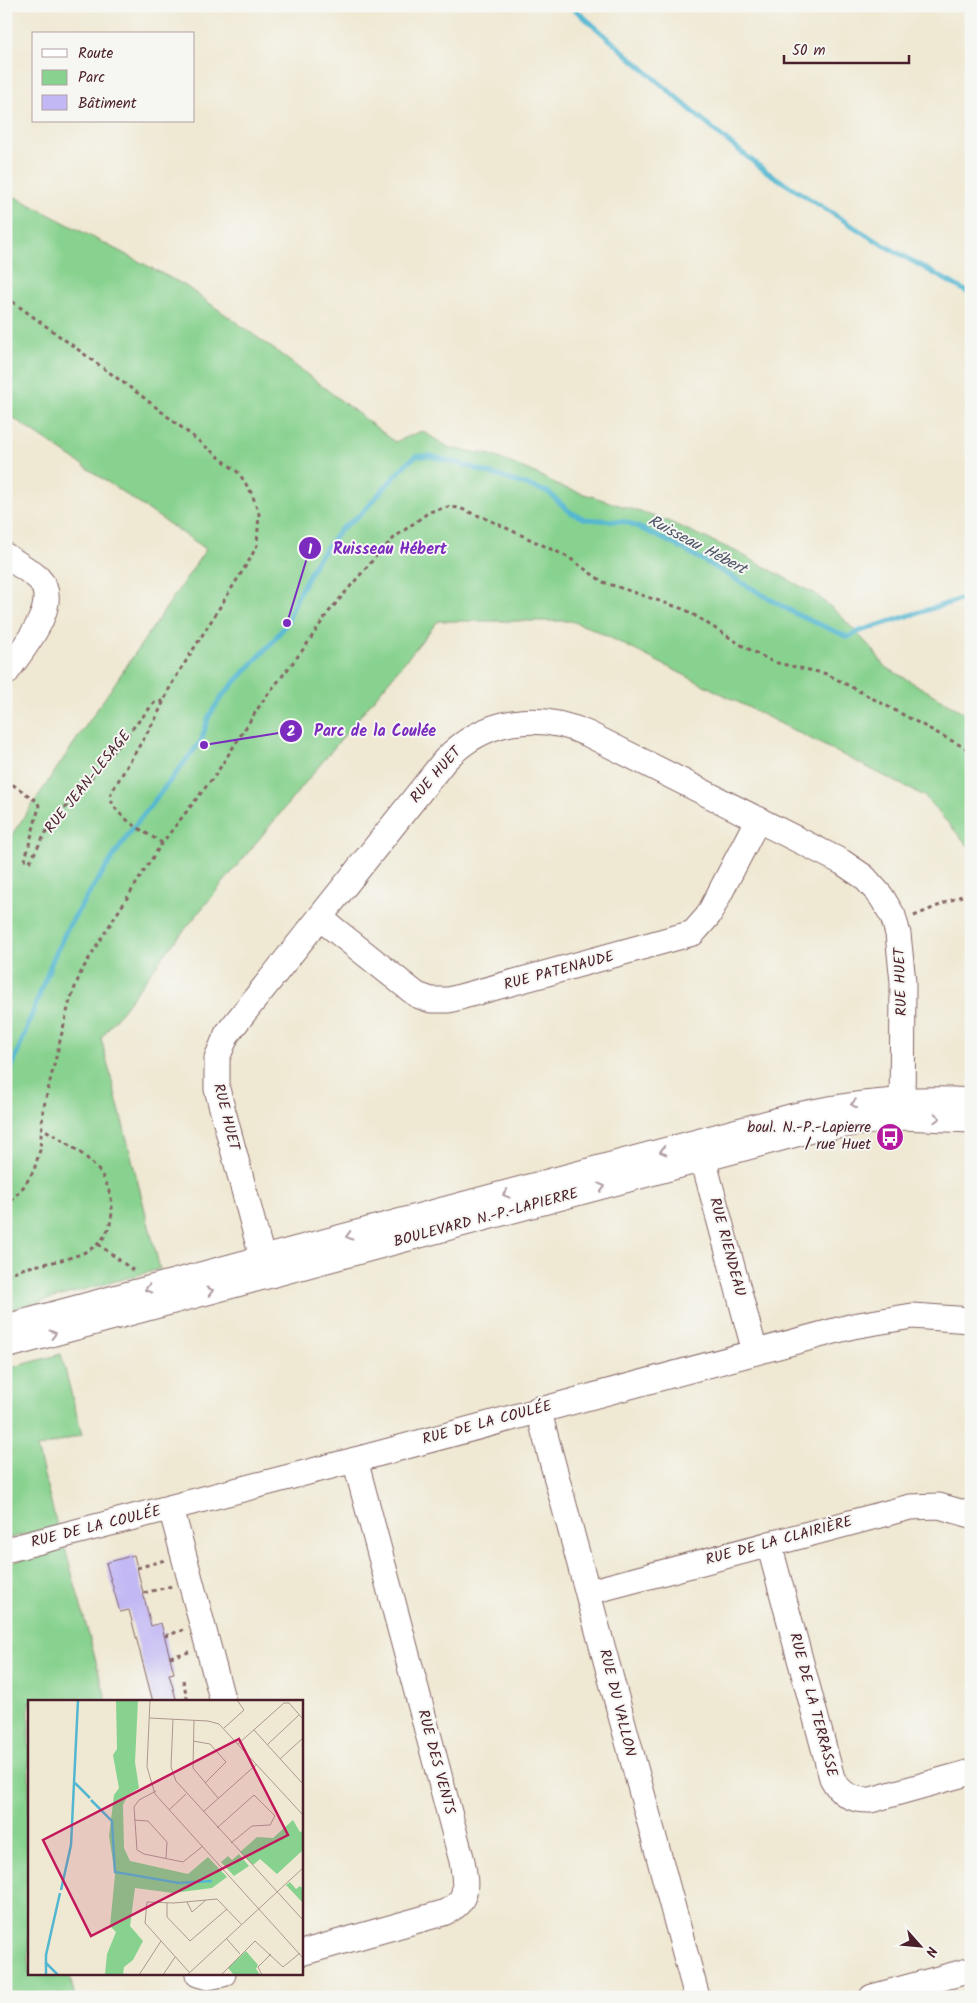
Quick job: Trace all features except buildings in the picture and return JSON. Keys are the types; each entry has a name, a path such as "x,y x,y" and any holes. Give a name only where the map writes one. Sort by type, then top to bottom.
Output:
{"street":[{"path":"6,556 39,580 45,592 46,606 43,618 6,673"},
{"name":"RUE HUET","path":"265,1267 217,1089 217,1058 227,1034 452,752 466,741 509,723 552,722 574,728 758,819 856,871 881,896 893,916 903,962 903,1108"},
{"name":"RUE PATENAUDE","path":"320,918 417,996 431,1000 449,1000 693,933 708,916 758,819"},
{"name":"BOULEVARD N.-P.-LAPIERRE","path":"903,1108 971,1101"},
{"name":"BOULEVARD N.-P.-LAPIERRE","path":"6,1346 265,1267 701,1150 842,1105 903,1108 971,1120"},
{"name":"RUE RIENDEAU","path":"701,1150 755,1352"},
{"name":"BOULEVARD N.-P.-LAPIERRE","path":"6,1327 265,1267"},
{"name":"RUE DE LA COULÉE","path":"6,1550 355,1460 538,1409 892,1317 936,1316 971,1320"},
{"name":"RUE DU VALLON","path":"538,1409 697,1997"},
{"name":"RUE DES VENTS","path":"302,1953 452,1910 460,1902 466,1890 458,1843 355,1460"},
{"name":"RUE DE LA CLAIRIÈRE","path":"589,1592 910,1507 939,1506 971,1515"},
{"path":"171,1508 222,1700"},
{"name":"RUE DE LA TERRASSE","path":"769,1544 832,1778 841,1791 855,1800 871,1800 971,1772"},
{"path":"872,1997 949,1987 971,1970"}],"path":[{"path":"6,297 143,397 239,472 252,494 259,514 258,545 171,685 164,701 111,793 111,804 120,814 162,843"},
{"path":"6,1207 25,1185 34,1170 40,1150 43,1110 53,1063 70,1000 81,972 162,843 216,774 271,688 305,647 327,614 376,555 419,518 438,508 448,507 472,513 574,561 602,582 686,610 743,646 773,662 827,674 971,751"},
{"name":"RUE JEAN-LESAGE","path":"6,780 38,802 39,807 25,860 27,862 49,827 79,789 155,702 164,701"},
{"path":"906,919 971,892"},
{"path":"6,1275 22,1268 74,1257 98,1244 111,1226 113,1212 102,1176 92,1162 42,1128"},
{"path":"98,1244 141,1277"},
{"path":"137,1568 184,1555"},
{"path":"144,1594 190,1581"},
{"path":"182,1680 187,1700"}],"green space":[{"path":"6,192 184,285 275,350 395,442 422,431 450,448 491,455 535,473 559,486 663,519 737,552 815,594 838,613 874,651 884,666 971,717 971,849 924,796 593,629 571,621 438,621 168,950 101,1038 160,1269 6,1311 6,848 11,836 206,549 6,413"},
{"path":"61,1354 82,1435 37,1448 57,1526 6,1539 6,1369"},
{"path":"65,1548 106,1700 28,1700 28,1976 70,1976 75,1997 6,1997 6,1564"}],"waterway":[{"path":"571,6 721,136 764,170 873,239 971,294"},
{"name":"Ruisseau Hébert","path":"6,1083 53,959 67,929 86,898 129,833 201,741 209,716 222,696 270,645 287,623 298,595 316,561 341,529 361,514 406,464 416,456 430,456 461,464 548,492 570,512 585,519 627,522 678,546 798,615 848,637 860,631 971,596"}],"place":[{"name":"Ruisseau Hébert","path":"287,623"},
{"name":"Parc de la Coulée","path":"204,745"},
{"name":"boul. N.-P.-Lapierre / rue Huet","path":"890,1137"}]}
